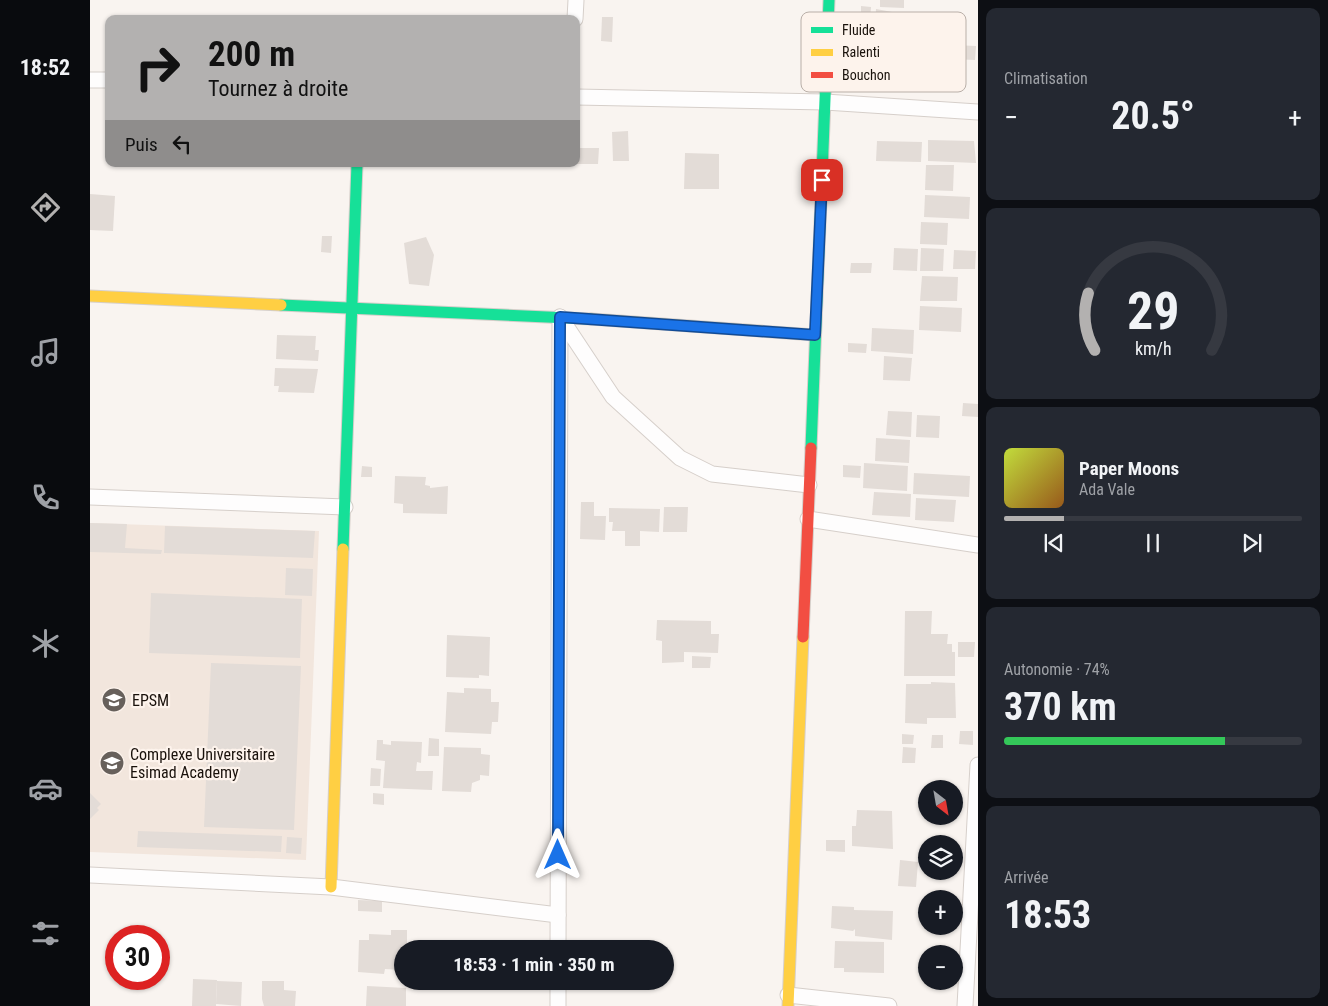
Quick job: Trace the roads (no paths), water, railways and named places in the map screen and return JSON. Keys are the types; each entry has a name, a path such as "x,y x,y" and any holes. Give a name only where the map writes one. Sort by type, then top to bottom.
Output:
{"street":[{"path":"575,15 576,0"},
{"path":"90,80 105,80"},
{"path":"825,92 788,1001 889,1006"},
{"path":"580,97 825,102 978,112"},
{"path":"331,887 357,167"},
{"path":"90,296 560,317 815,335"},
{"path":"560,317 613,397 680,458 712,474 809,485"},
{"path":"558,940 560,317"},
{"path":"90,497 345,507"},
{"path":"808,518 978,545"},
{"path":"965,1006 978,765"},
{"path":"90,875 331,887 558,914"},
{"path":"558,990 558,1006"}],"place":[{"name":"EPSM","path":"114,700"},
{"name":"Complexe Universitaire Esimad Academy","path":"112,763"}]}
